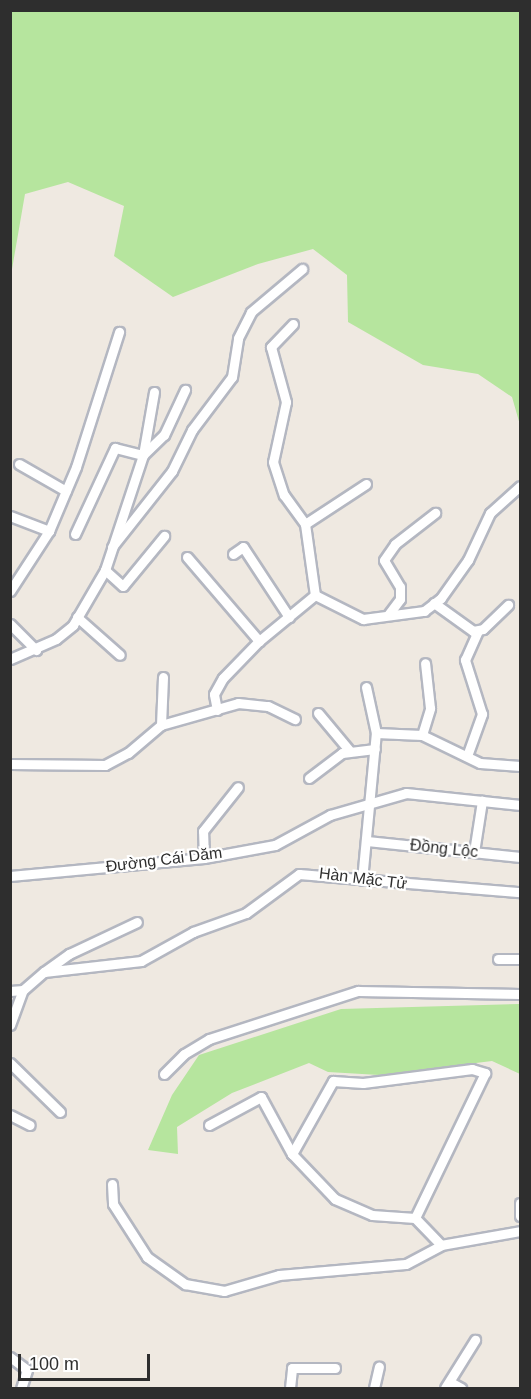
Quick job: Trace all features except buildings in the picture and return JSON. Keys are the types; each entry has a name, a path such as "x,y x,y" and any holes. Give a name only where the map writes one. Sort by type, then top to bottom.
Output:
{"street":[{"path":"112,547 172,471 192,430 232,377 238,338 251,312 302,269"},
{"path":"293,324 271,347 286,402 273,462 284,495 305,525 315,595"},
{"path":"12,585 49,531 66,491 118,332"},
{"path":"142,455 164,435 185,390"},
{"path":"10,659 36,650 56,639 77,617 105,570 142,455 154,392"},
{"path":"75,534 115,448 142,455"},
{"path":"19,464 66,491"},
{"path":"305,525 366,484"},
{"path":"315,595 363,619 424,610 434,603 468,560 490,513 520,486"},
{"path":"388,615 400,599 400,587 384,560 395,544 435,513"},
{"path":"10,516 49,531"},
{"path":"105,570 123,586 164,536"},
{"path":"233,554 243,548 290,617"},
{"path":"187,557 259,641"},
{"path":"217,710 214,694 223,678 259,641 315,595"},
{"path":"434,603 478,631"},
{"path":"467,756 482,714 465,660 478,631 508,604"},
{"path":"77,617 120,655"},
{"path":"10,624 36,650"},
{"path":"422,735 430,708 425,663"},
{"path":"161,725 163,676"},
{"path":"362,880 376,733 366,687"},
{"path":"10,764 105,765 128,753 161,725 217,710 252,704 295,719"},
{"path":"318,713 349,750"},
{"path":"376,733 422,735 480,763 520,766"},
{"path":"309,778 349,750 375,749"},
{"path":"204,858 203,831 238,787"},
{"name":"Đường Cái Dăm","path":"10,876 204,858 275,845 370,800 406,793 520,805"},
{"path":"474,852 482,801"},
{"name":"Đồng Lộc","path":"367,841 520,857"},
{"name":"Hàn Mặc Tử","path":"44,972 141,961 193,932 246,913 299,874 520,892"},
{"path":"10,1024 23,990 44,972 69,954 137,922"},
{"path":"498,959 520,959"},
{"path":"10,991 23,990"},
{"path":"164,1074 184,1054 209,1039 358,991 520,994"},
{"path":"10,1063 60,1112"},
{"path":"292,1154 333,1081 363,1083 472,1069 485,1073 415,1218"},
{"path":"209,1125 261,1097 292,1154 334,1199 372,1215 415,1218 441,1245"},
{"path":"10,1115 30,1125"},
{"path":"112,1184 113,1204 147,1257 185,1284 224,1291 279,1275 406,1264 441,1245 520,1231"},
{"path":"520,1203 520,1216"},
{"path":"460,1389 448,1385 475,1340"},
{"path":"10,1357 27,1370 21,1389"},
{"path":"374,1389 379,1367"},
{"path":"290,1389 292,1368 335,1368"}],"green space":[{"path":"11,10 520,11 520,425 512,397 478,374 423,365 348,322 347,275 313,249 258,264 173,297 114,256 124,206 68,182 25,194 11,275"},
{"path":"520,1004 520,1074 492,1061 379,1075 328,1072 309,1063 232,1093 177,1127 178,1154 148,1150 172,1095 199,1055 341,1009"}]}
